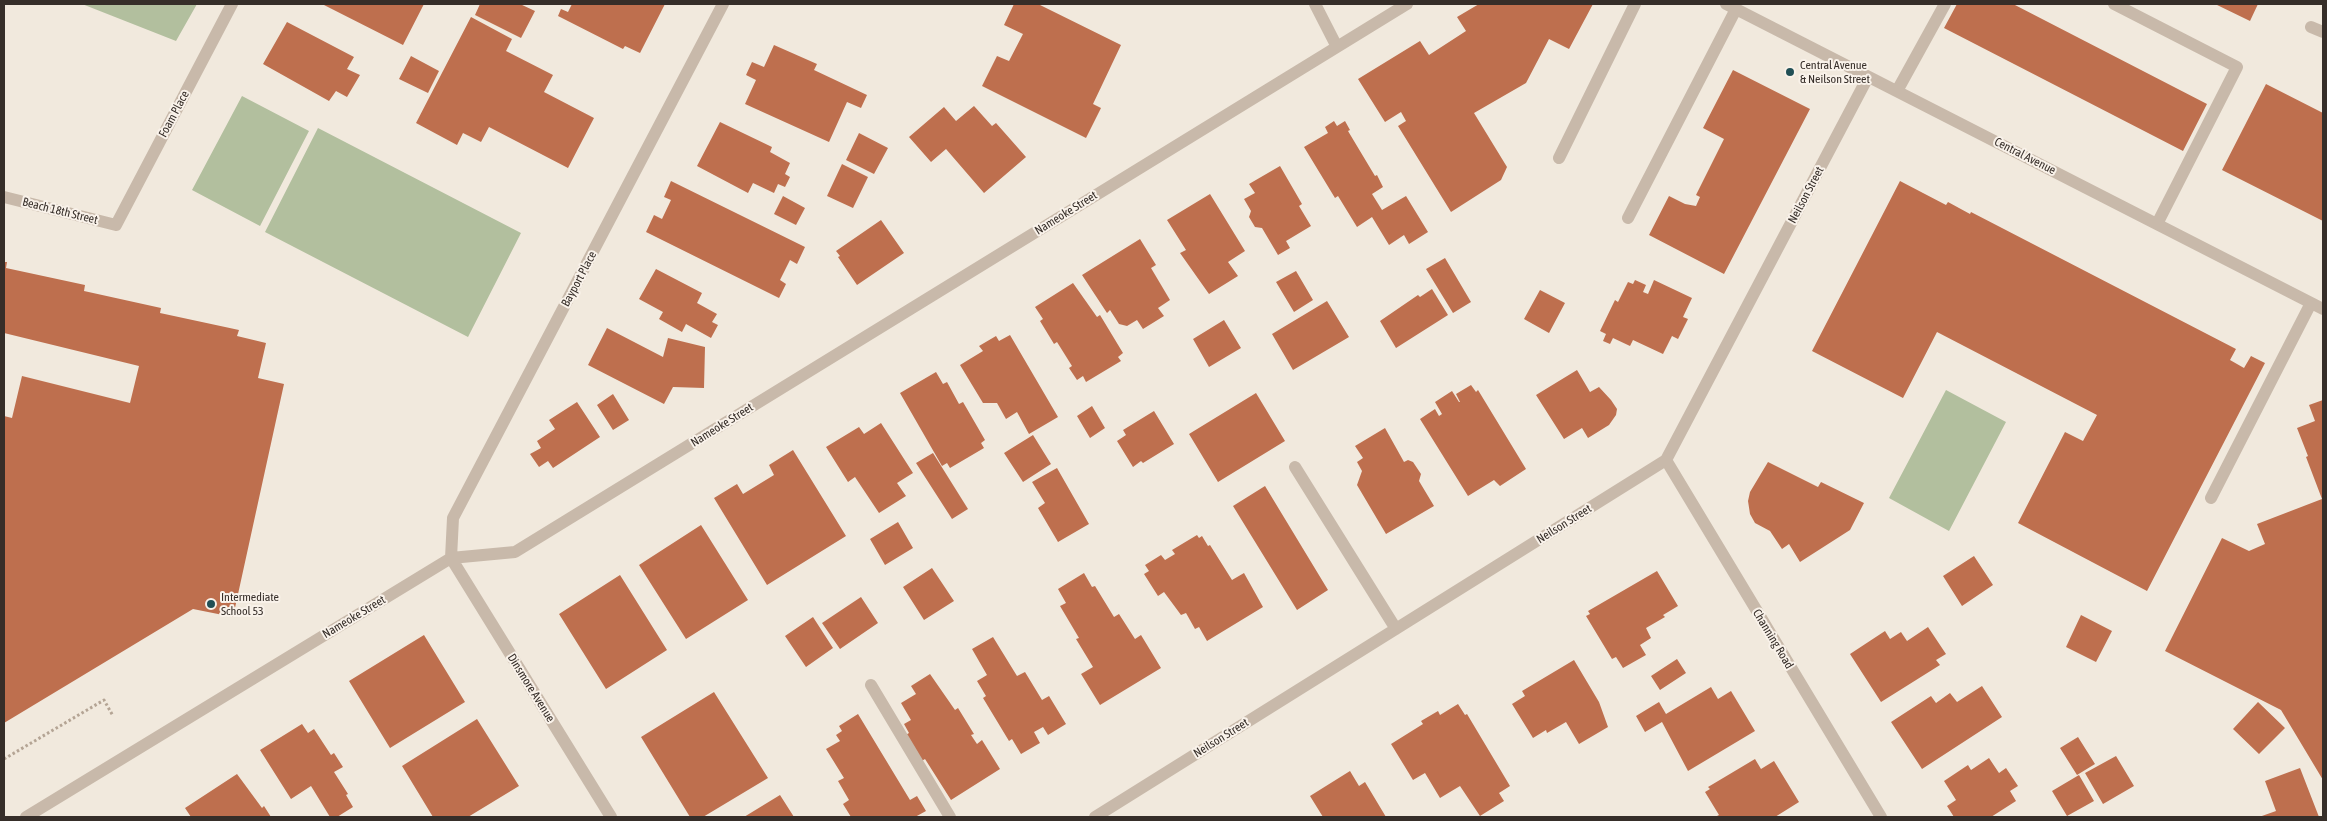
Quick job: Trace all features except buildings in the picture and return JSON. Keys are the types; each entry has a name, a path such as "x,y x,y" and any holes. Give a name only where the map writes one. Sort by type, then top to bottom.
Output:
{"street":[{"name":"Foam Place","path":"116,225 232,4"},
{"name":"Bayport Place","path":"451,558 453,518 723,4"},
{"path":"1315,4 1337,47"},
{"name":"Nameoke Street","path":"26,817 451,558 515,552 1407,4"},
{"path":"1559,158 1635,4"},
{"path":"1897,91 1945,4"},
{"path":"2114,4 2237,67 2157,224"},
{"path":"1628,218 1731,6"},
{"name":"Central Avenue","path":"1731,6 2323,309"},
{"path":"2311,27 2323,32"},
{"name":"Neilson Street","path":"1095,817 1666,460 1868,77"},
{"name":"Beach 18th Street","path":"4,197 116,225"},
{"path":"2212,498 2311,303"},
{"name":"Channing Road","path":"1666,460 1881,817"},
{"path":"1295,467 1396,629"},
{"name":"Dinsmore Avenue","path":"451,558 611,817"},
{"path":"871,685 950,817"}],"path":[{"path":"4,759 104,700 113,716"}],"green space":[{"path":"82,4 197,4 176,41"},
{"path":"242,96 309,131 260,226 192,190"},
{"path":"318,128 521,233 468,337 265,232"},
{"path":"1946,390 2006,422 1949,531 1889,498"}],"place":[{"name":"Central Avenue & Neilson Street","path":"1790,72"},
{"name":"Intermediate School 53","path":"211,604"}]}
